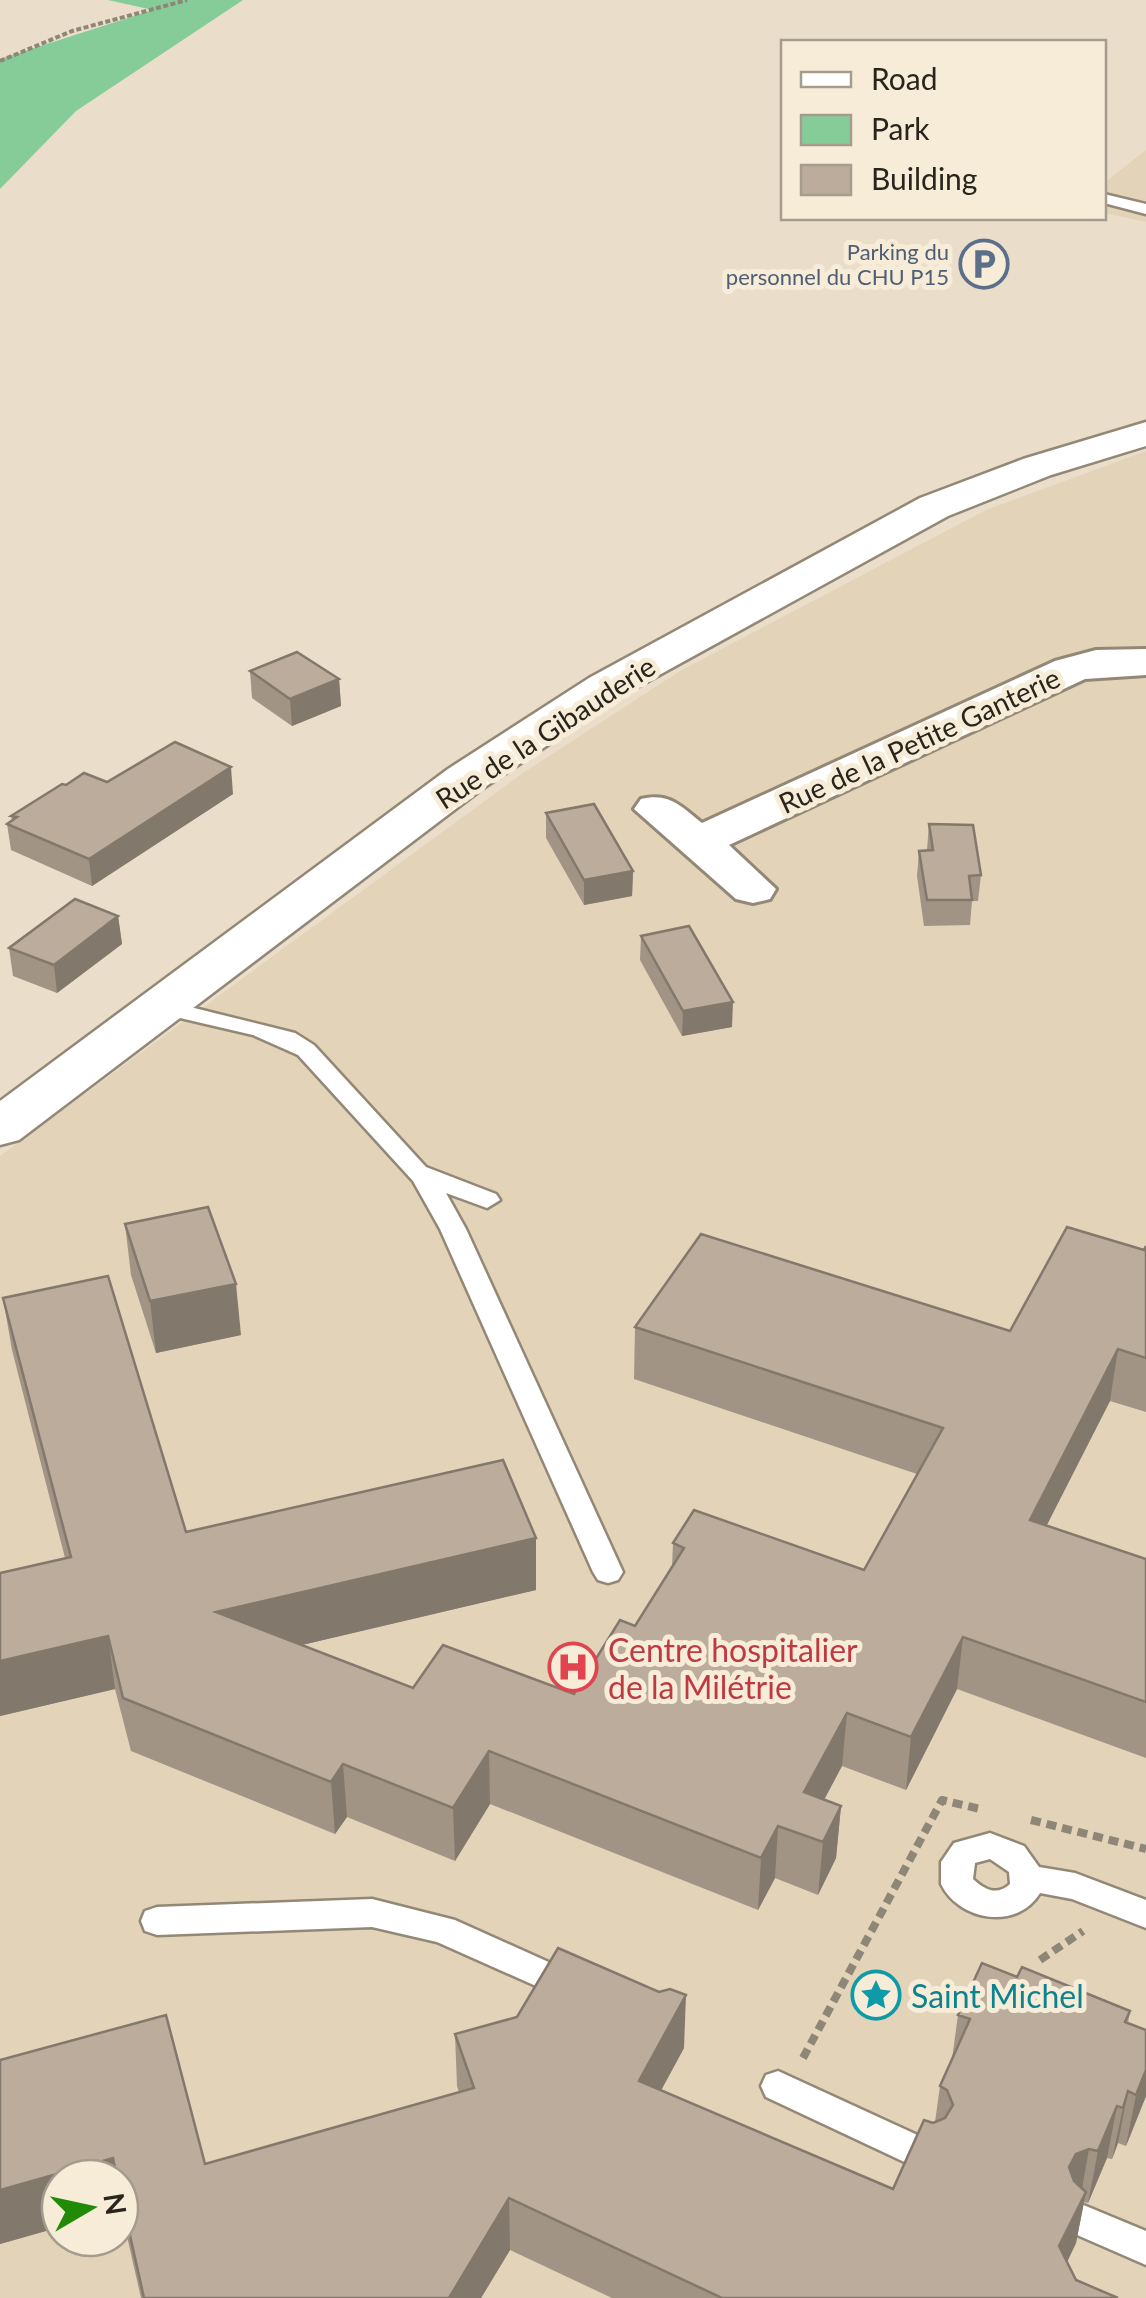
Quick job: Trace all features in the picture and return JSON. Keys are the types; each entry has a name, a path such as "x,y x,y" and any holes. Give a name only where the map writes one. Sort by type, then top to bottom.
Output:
{"street":[{"name":"Rue de la Gibauderie","path":"0,1128 465,779 605,686 934,507 1038,468 1146,434"},
{"name":"Rue de la Petite Ganterie","path":"697,842 1070,670 1124,660 1146,662"},
{"path":"657,809 752,888"}],"lane":[{"path":"1106,199 1146,209"},
{"path":"158,1006 287,1038 306,1050 378,1134 425,1178 454,1229 608,1572"},
{"path":"425,1178 487,1200"},
{"path":"1028,1878 1075,1886 1146,1914"},
{"path":"157,1921 372,1912 443,1930 605,2002"},
{"path":"778,2086 925,2156"},
{"path":"1081,2220 1146,2248"}],"path":[{"path":"0,61 72,31 187,0"}],"shaded area":[{"path":"1146,150 1146,222 1106,213 1106,181"},
{"name":"Centre hospitalier de la Milétrie","path":"1146,451 1146,2298 0,2298 0,1156 523,773 680,671 986,510"}],"green space":[{"path":"108,0 243,0 76,111 0,189 0,59 153,10"}],"building":[{"path":"297,652 339,679 290,699 250,671"},
{"path":"175,742 231,767 89,859 7,824 17,817 11,816 84,773 107,782"},
{"path":"594,804 633,871 584,880 546,813"},
{"path":"929,824 973,825 981,875 969,876 972,900 927,900 919,851 933,850"},
{"path":"75,899 118,916 54,965 9,948"},
{"path":"689,926 733,1002 683,1011 641,936"},
{"path":"208,1207 236,1284 150,1301 125,1224"},
{"path":"1067,1227 1144,1250 1146,1246 1146,1358 1118,1349 1030,1520 1146,1559 1146,1702 963,1637 911,1737 847,1713 804,1792 841,1806 823,1842 778,1826 761,1858 489,1751 453,1808 343,1764 331,1782 123,1698 108,1636 0,1661 0,1573 71,1557 3,1298 108,1276 186,1532 503,1460 536,1538 216,1612 413,1688 443,1645 574,1694 620,1620 635,1626 684,1548 673,1543 694,1510 864,1570 943,1428 635,1327 701,1234 1010,1331"},
{"path":"558,1948 659,1992 670,1989 686,1995 639,2081 893,2189 924,2120 933,2123 945,2118 953,2105 947,2090 940,2086 970,2019 958,2015 982,1963 1017,1977 1022,1967 1130,2011 1125,2022 1146,2030 1146,2070 1136,2095 1128,2091 1123,2108 1117,2106 1098,2151 1089,2149 1076,2154 1069,2167 1074,2181 1086,2192 1059,2246 1076,2280 1118,2298 722,2298 509,2198 449,2298 144,2298 135,2258 140,2258 140,2158 40,2158 40,2179 0,2190 0,2060 166,2015 205,2164 474,2088 455,2034 517,2017"}],"place":[{"name":"Parking du personnel du CHU P15","path":"984,264"},
{"name":"Centre hospitalier de la Milétrie","path":"573,1667"},
{"name":"Saint Michel","path":"876,1995"}]}
